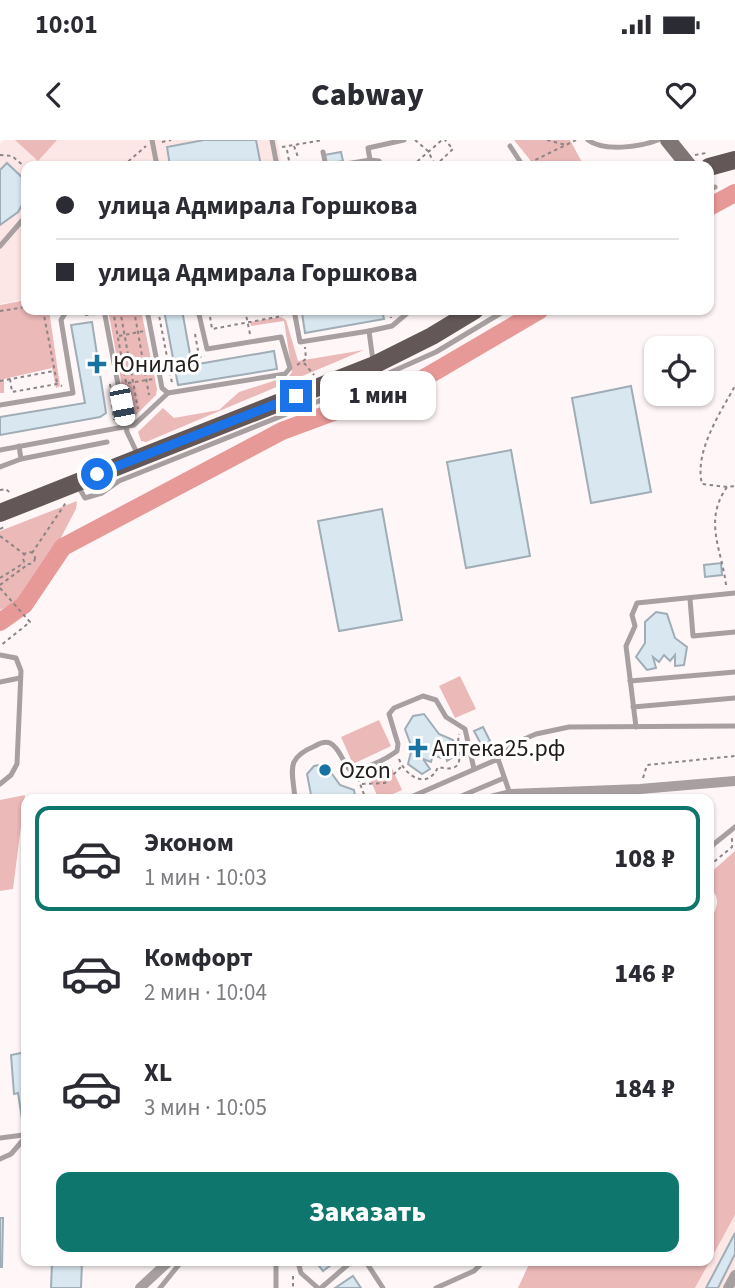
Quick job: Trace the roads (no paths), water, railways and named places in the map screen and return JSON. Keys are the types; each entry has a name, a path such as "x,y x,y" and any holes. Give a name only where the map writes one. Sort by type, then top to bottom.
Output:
{"main road":[{"path":"668,140 685,161"},
{"path":"714,166 735,160"},
{"path":"0,513 73,490 140,457 374,365 466,315"}],"street":[{"path":"510,794 640,789 735,781"},
{"path":"140,1288 164,1266"},
{"path":"728,1288 735,1275"}],"lane":[{"path":"272,140 276,161"},
{"path":"366,140 370,160"},
{"path":"368,148 404,140"},
{"path":"588,140 595,145 659,140"},
{"path":"152,142 156,161"},
{"path":"510,146 520,161"},
{"path":"323,152 325,161"},
{"path":"364,161 379,161"},
{"path":"0,246 21,222"},
{"path":"0,405 73,393 61,320 64,315"},
{"path":"105,315 126,426 140,457"},
{"path":"149,315 160,378 168,393"},
{"path":"0,450 134,425 168,393 288,371 283,338 206,349 199,315"},
{"path":"295,315 299,340 304,344 392,326 405,315"},
{"path":"73,490 85,498 102,493 120,481 436,352 498,315"},
{"path":"369,331 374,365"},
{"path":"0,467 21,459 107,442"},
{"path":"19,446 21,459"},
{"path":"636,727 626,646 635,626 633,608 637,603 735,593"},
{"path":"690,599 693,636 735,632"},
{"path":"0,655 16,658 20,678 17,764 11,775 0,784"},
{"path":"630,681 735,672"},
{"path":"0,682 20,678"},
{"path":"295,794 292,762 297,753 329,743 350,770 357,770 397,751 398,744 389,714 394,708 423,696 436,700 446,717 465,729 474,769"},
{"path":"633,707 735,698"},
{"path":"418,794 498,759 515,743 536,734 569,727 735,726"},
{"path":"498,759 510,794"},
{"path":"466,794 504,778"},
{"path":"714,844 735,827"},
{"path":"0,1138 21,1135"},
{"path":"0,1159 10,1154 21,1142"},
{"path":"160,1288 178,1266"},
{"path":"276,1266 276,1288"},
{"path":"299,1266 302,1273 319,1288 346,1266"},
{"path":"369,1266 383,1288"},
{"path":"436,1288 474,1271 479,1266"}],"waterway":[{"path":"714,204 735,193"},
{"path":"0,622 24,605 63,547 282,431 336,411 395,395 531,315"}],"place":[{"name":"Юнилаб","path":"97,364"},
{"name":"Аптека25.рф","path":"418,748"},
{"name":"Ozon","path":"325,770"}]}
